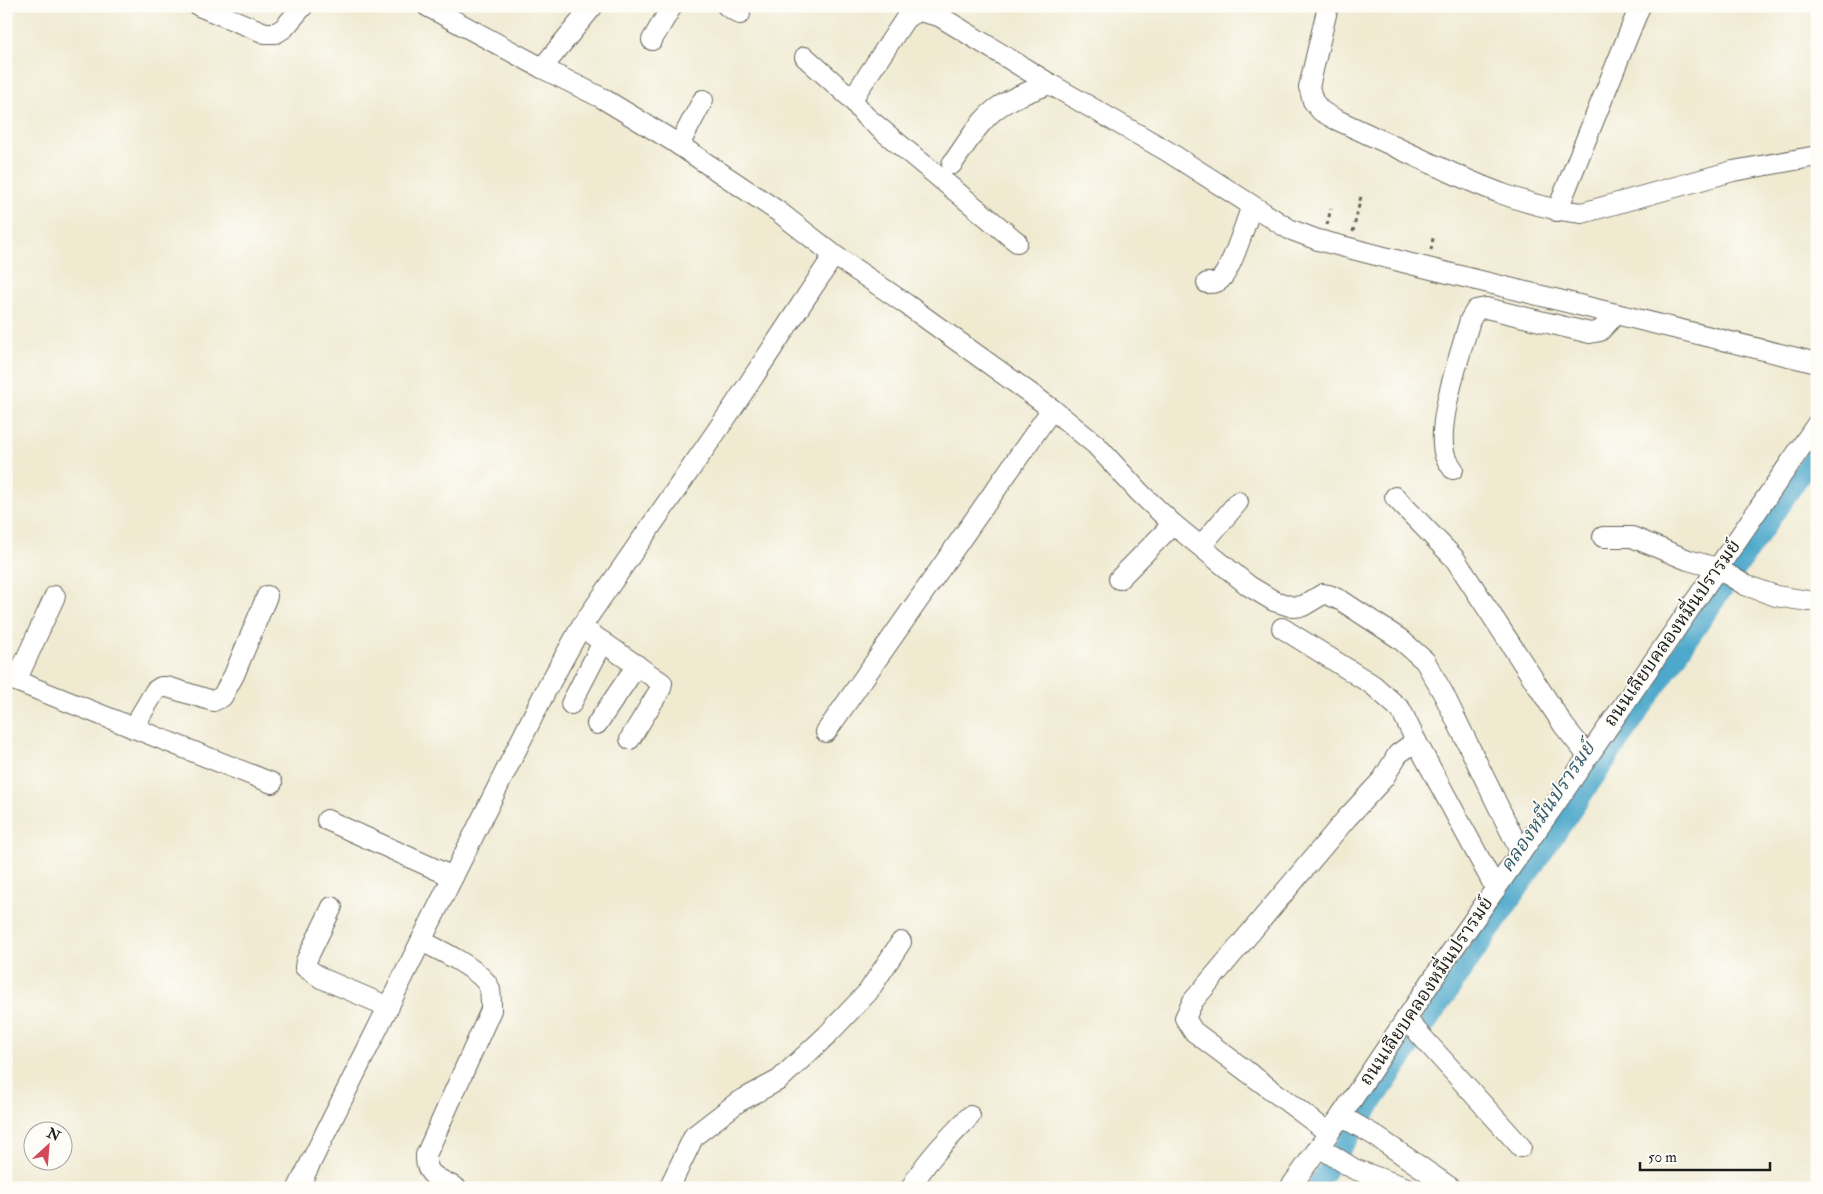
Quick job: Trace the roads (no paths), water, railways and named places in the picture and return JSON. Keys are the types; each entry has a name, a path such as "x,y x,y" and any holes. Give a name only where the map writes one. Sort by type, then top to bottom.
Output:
{"street":[{"path":"199,6 244,14 264,33 276,33 284,28 303,6"},
{"path":"427,6 602,98 780,212 834,255 906,304 1052,409 1096,445 1140,493 1173,524 1249,586 1274,601 1299,608 1323,594 1329,595 1342,601 1400,639 1425,661 1444,695 1521,853"},
{"path":"542,68 593,6"},
{"path":"652,40 672,6"},
{"path":"1328,6 1309,87 1313,101 1322,111 1335,119 1478,185 1534,204 1557,211 1582,213 1733,171 1817,156"},
{"path":"1557,211 1640,6"},
{"path":"852,99 902,12 919,11 939,16 1050,84 1167,151 1289,229 1318,240 1817,363"},
{"path":"805,57 852,99 865,116 1017,242"},
{"path":"952,164 985,120 999,107 1024,94 1050,84"},
{"path":"678,145 702,100"},
{"path":"1207,283 1216,283 1222,278 1234,255 1252,206"},
{"path":"298,1188 545,692 581,627 732,409 834,255"},
{"path":"1452,469 1445,456 1443,440 1444,416 1470,320 1476,310 1486,308 1590,333 1600,331 1616,314"},
{"path":"826,732 1052,409"},
{"name":"ถนนเลียบคลองหมื่นปรารมย์","path":"1290,1188 1817,424"},
{"path":"1395,496 1455,559 1564,726 1588,756"},
{"path":"1201,546 1238,502"},
{"path":"1119,579 1173,524"},
{"path":"1603,537 1632,537 1688,560 1717,568 1744,585 1776,596 1808,600"},
{"path":"55,596 11,679 272,783"},
{"path":"133,728 155,691 161,687 167,687 213,701 222,697 234,675 267,596"},
{"path":"581,627 660,680 662,685 630,740"},
{"path":"1282,628 1373,685 1401,710 1496,889"},
{"path":"571,704 604,642"},
{"path":"597,724 637,665"},
{"path":"1407,1188 1354,1169 1324,1140 1193,1031 1185,1018 1193,1002 1346,819 1383,779 1398,754 1416,741"},
{"path":"327,820 453,877"},
{"path":"332,907 306,961 305,967 321,978 389,1007"},
{"path":"421,941 474,971 490,988 491,1010 426,1155 426,1166 432,1174 456,1188"},
{"path":"668,1188 694,1136 738,1102 779,1080 827,1035 868,992 901,942"},
{"path":"1406,1019 1521,1146"},
{"path":"911,1188 915,1180 944,1144 970,1116"},
{"path":"1341,1116 1374,1135 1451,1188"}],"waterway":[{"name":"คลองหมื่นปรารมย์","path":"1315,1188 1817,452"}]}
